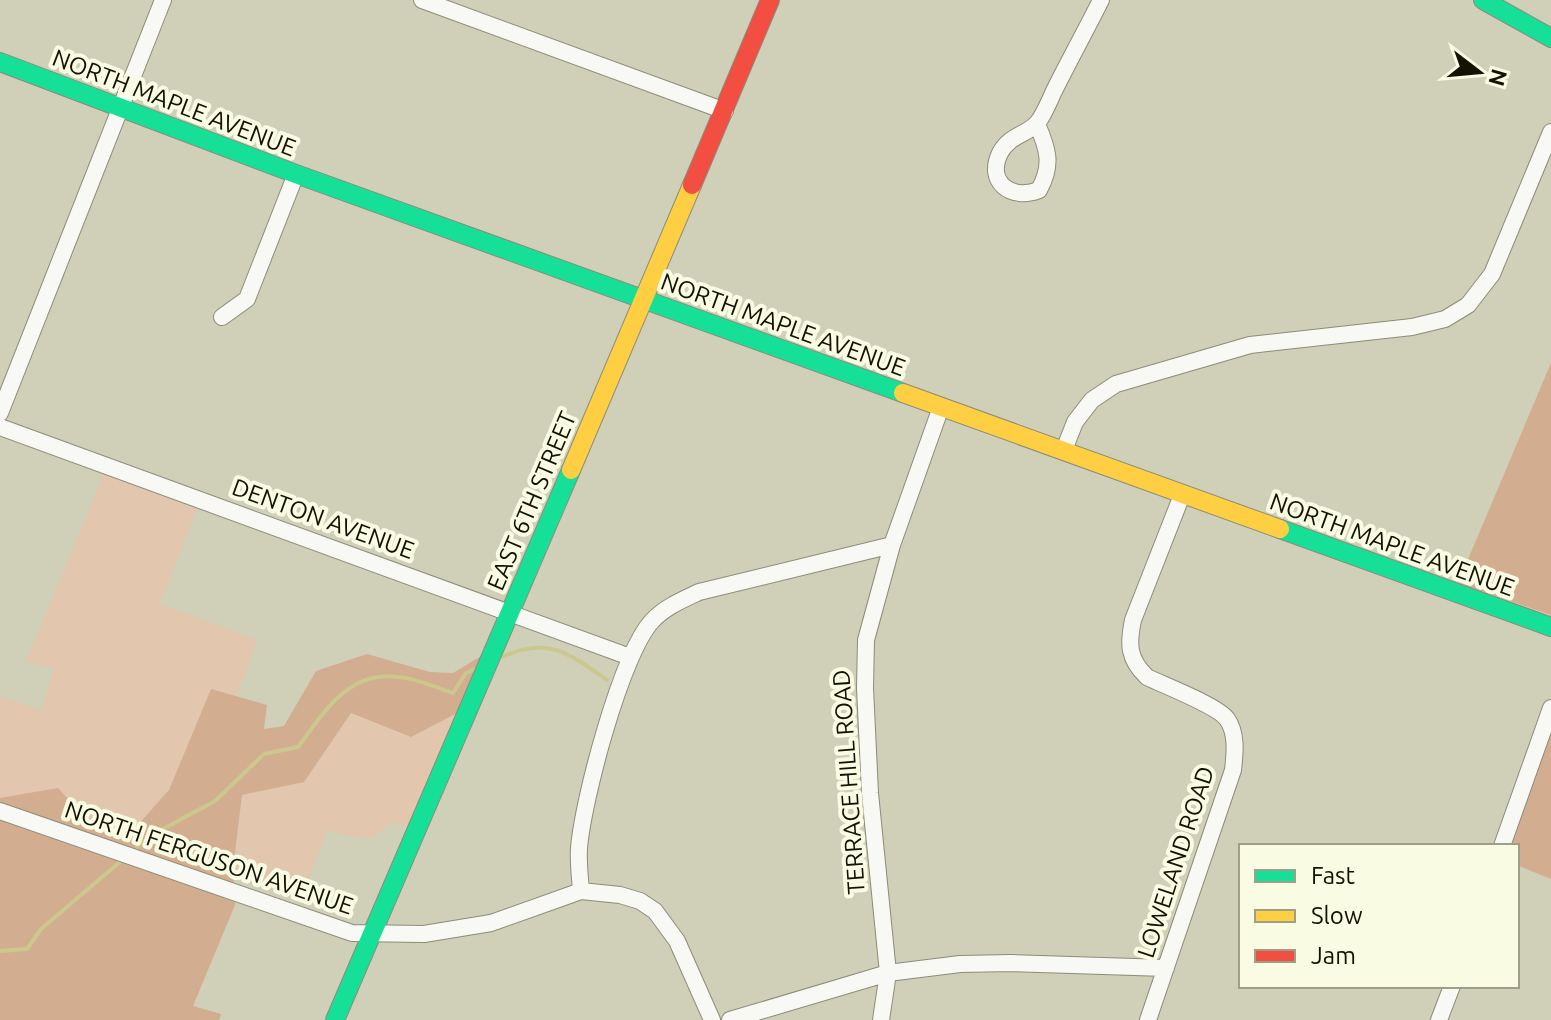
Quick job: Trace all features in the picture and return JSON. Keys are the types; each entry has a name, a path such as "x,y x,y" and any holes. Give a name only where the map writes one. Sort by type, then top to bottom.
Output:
{"street":[{"path":"0,413 163,0"},
{"path":"422,0 725,111"},
{"name":"EAST 6TH STREET","path":"335,1020 770,0"},
{"path":"1037,124 1101,0"},
{"path":"1483,0 1551,38"},
{"name":"NORTH MAPLE AVENUE","path":"0,62 296,174 1551,627"},
{"path":"1064,450 1075,422 1092,400 1116,384 1250,345 1412,327 1445,319 1468,305 1492,274 1551,132"},
{"path":"222,317 247,299 296,174"},
{"name":"TERRACE HILL ROAD","path":"881,1020 888,973 870,793 866,640 892,545 941,407"},
{"name":"DENTON AVENUE","path":"0,427 630,657"},
{"name":"LOWELAND ROAD","path":"1148,1020 1233,770 1235,753 1234,734 1226,717 1147,677 1136,667 1130,654 1133,620 1182,495"},
{"path":"581,891 579,848 596,763 630,657 653,620 674,604 699,592 892,545"},
{"path":"1503,844 1551,708"},
{"name":"NORTH FERGUSON AVENUE","path":"0,811 352,933 424,934 491,923 581,891 620,895 640,901 655,911 677,941 712,1020"},
{"path":"730,1020 888,973 960,964 1110,964 1166,968"},
{"path":"1439,1020 1451,988"}],"shaded area":[{"path":"1551,363 1551,615 1458,583"},
{"path":"105,471 197,509 160,604 258,640 237,696 211,689 169,790 128,836 0,798 0,696 41,710 54,669 26,661"},
{"path":"367,654 430,672 453,673 483,655 461,711 411,737 351,713 304,782 242,795 233,869 235,905 193,1006 221,1014 219,1020 0,1020 0,798 58,788 91,824 128,836 169,790 211,689 267,705 264,729 284,726 316,671"},
{"path":"461,711 408,826 392,822 368,838 355,838 327,830 301,901 234,877 242,795 304,782 351,713 411,737"},
{"path":"1551,733 1551,879 1519,866 1519,844 1511,844"}],"waterway":[{"path":"502,657 532,648 558,650 607,680"},
{"path":"137,847 150,836 215,801 264,754 298,747 332,704 353,686 387,676 416,680 453,693 466,673 475,669"},
{"path":"0,951 27,949 41,929 121,861"}],"traffic: fast":[{"path":"1483,0 1551,38"},
{"path":"0,62 296,174 903,393"},
{"path":"335,1020 571,470"},
{"path":"1280,529 1551,627"}],"traffic: slow":[{"path":"571,470 692,185"},
{"path":"903,393 1280,529"}],"traffic: jam":[{"path":"692,185 770,0"}]}
